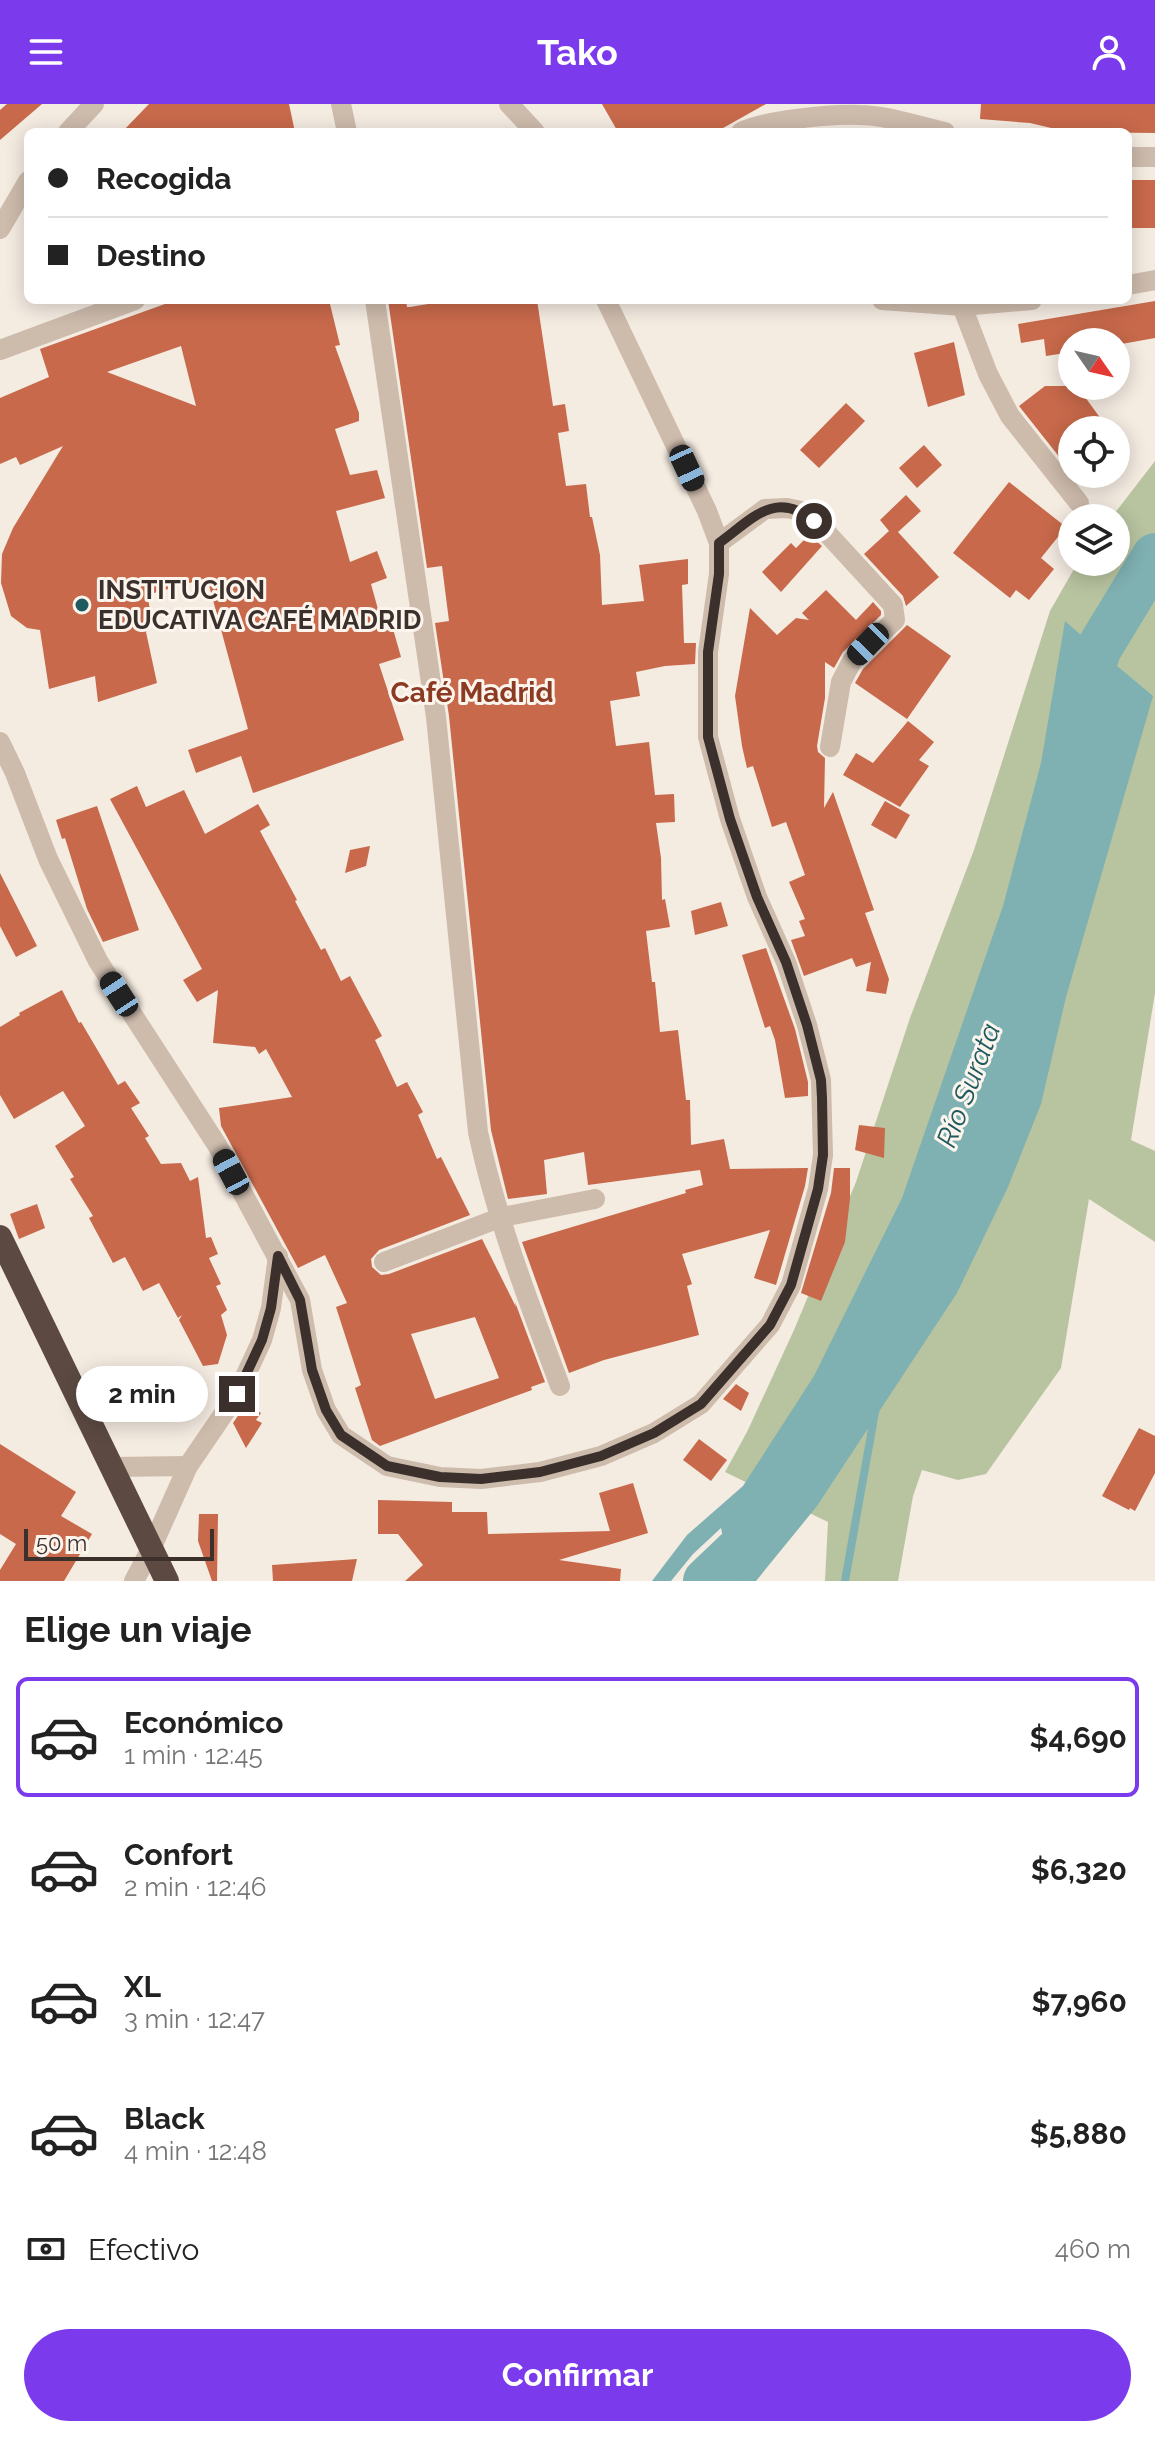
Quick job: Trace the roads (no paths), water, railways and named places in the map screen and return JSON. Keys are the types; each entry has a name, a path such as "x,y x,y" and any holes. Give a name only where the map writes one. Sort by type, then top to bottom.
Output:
{"highway":[{"path":"0,1237 167,1581"}],"street":[{"path":"72,128 94,104"},
{"path":"341,104 346,128"},
{"path":"509,104 531,128"},
{"path":"786,122 807,104"},
{"path":"749,128 861,115 925,128"},
{"path":"1132,157 1155,157"},
{"path":"0,229 24,188"},
{"path":"1132,284 1155,280"},
{"path":"0,350 124,304"},
{"path":"376,304 436,717 478,1132 486,1172 560,1386"},
{"path":"0,742 48,859 98,961 217,1145 300,1300 312,1370 326,1410 341,1435 387,1466 440,1477 481,1479 540,1472 601,1456 654,1433 701,1404 770,1325 791,1285 818,1189 823,1155 821,1080 786,962 757,897 730,819 708,737 708,652 719,574 719,543 707,511 608,304"},
{"path":"935,304 985,304"},
{"path":"962,306 988,374 1010,416 1079,503"},
{"path":"719,543 765,509 801,511 826,532 893,605 895,620 852,661 841,682 830,747"},
{"path":"384,1262 502,1217 595,1199"},
{"path":"134,1581 188,1466 237,1394 262,1340 271,1308 278,1256"},
{"path":"113,1467 188,1466"}],"water":[{"path":"1155,556 1155,589 1098,650"},
{"path":"1065,621 1153,696 1066,997 1041,1104 1008,1187 957,1293 817,1506 756,1581 718,1581 729,1566 721,1528 693,1554 671,1581 652,1581 687,1535 743,1486 814,1376 902,1198 1003,906 1041,763"}],"waterway":[{"name":"Río Surata","path":"1080,708 1098,650 1155,556"},
{"path":"845,1581 875,1412"},
{"name":"Río Surata","path":"706,1581 750,1539 764,1511"}],"place":[{"name":"INSTITUCION EDUCATIVA CAFÉ MADRID","path":"82,605"}],"district":[{"name":"Café Madrid","path":"472,692"}]}
